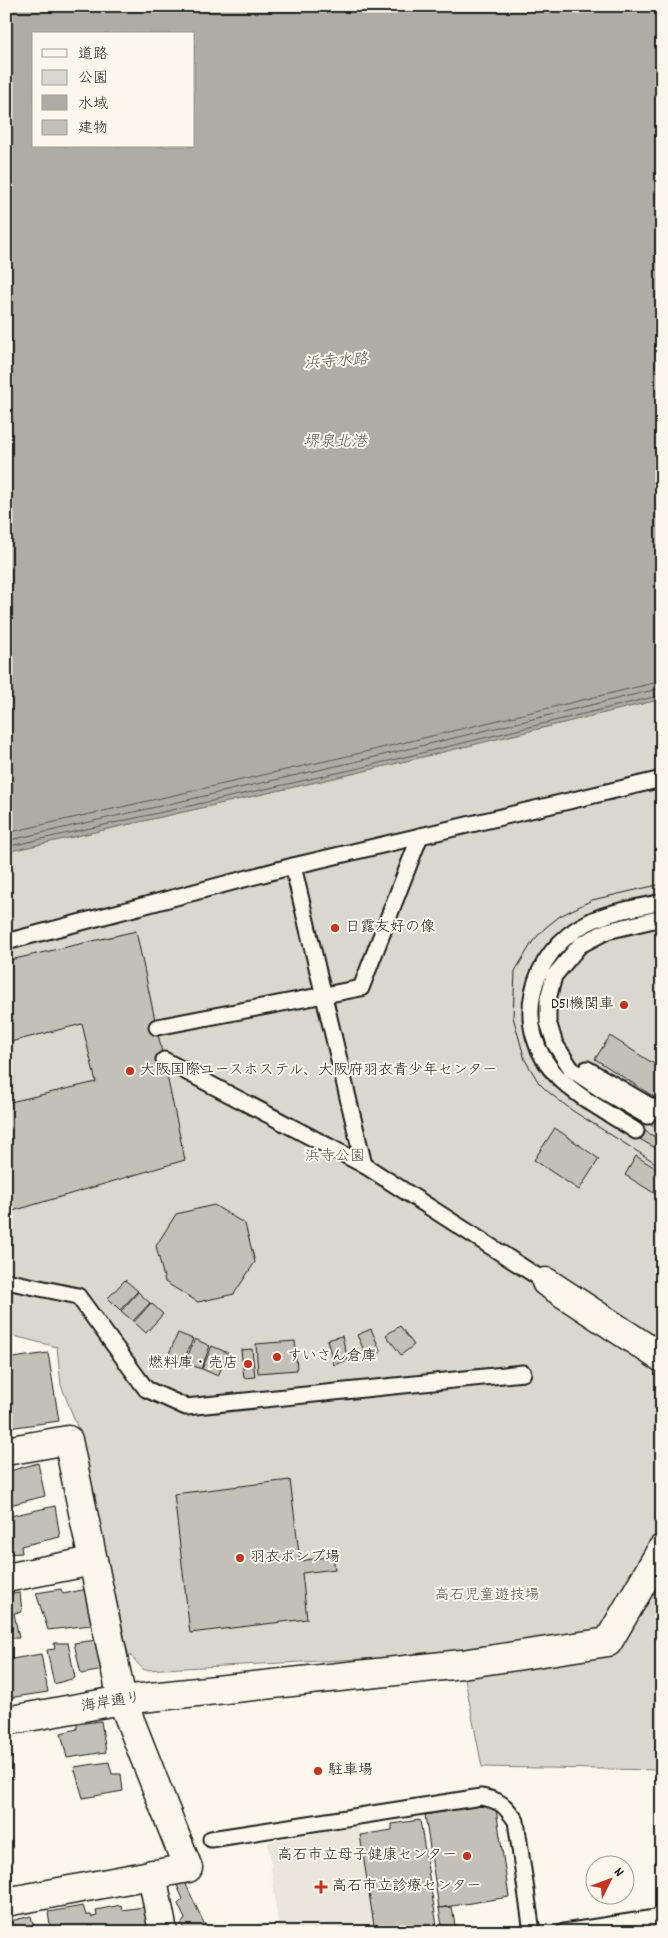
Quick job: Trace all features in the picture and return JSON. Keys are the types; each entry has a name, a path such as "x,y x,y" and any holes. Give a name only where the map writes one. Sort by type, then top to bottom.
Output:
{"street":[{"path":"546,1282 662,1358"},
{"path":"6,1451 68,1440 122,1700 188,1868 6,1902"},
{"name":"海岸通り","path":"6,1721 122,1700 462,1664 608,1642 662,1549"},
{"path":"6,1578 93,1561"},
{"path":"152,1874 163,1932"}],"lane":[{"path":"6,942 293,866 662,779"},
{"path":"157,1027 361,988 420,836"},
{"path":"293,866 364,1165"},
{"path":"636,1131 571,1090 553,1071 541,1054 534,1034 531,1021 532,996 541,966 554,947 570,934 597,918 662,902"},
{"path":"654,1114 560,1053 548,1022 548,999 554,976 580,945 607,931 662,918"},
{"path":"164,1060 364,1165 546,1282"},
{"path":"6,1281 78,1296 146,1389 186,1407 523,1373"},
{"path":"211,1839 481,1796 496,1799 507,1808 516,1821 520,1835 532,1932"},
{"path":"564,1932 662,1918"}],"shaded area":[{"name":"高石市立診療センター","path":"359,1826 375,1932 279,1932 268,1842"}],"green space":[{"name":"浜寺公園","path":"662,699 662,1770 482,1767 460,1654 144,1670 128,1653 80,1434 61,1385 57,1347 6,1334 6,852 356,773"}],"water":[{"name":"堺泉北港","path":"6,6 662,6 662,699 356,773 6,852"}],"building":[{"name":"大阪国際ユースホステル、大阪府羽衣青少年センター","path":"136,931 185,1160 6,1213 6,1103 96,1082 82,1024 6,1043 6,961"},
{"path":"610,1036 662,1069 662,1102 595,1059"},
{"path":"650,1112 662,1119 662,1132 644,1121"},
{"path":"638,1127 662,1141 662,1152 633,1135"},
{"path":"555,1128 599,1159 579,1190 534,1160"},
{"path":"636,1156 662,1172 662,1198 625,1175"},
{"path":"214,1205 245,1224 255,1262 234,1294 198,1302 165,1282 156,1246 176,1214"},
{"path":"125,1280 138,1291 120,1310 108,1298"},
{"path":"138,1292 150,1303 133,1321 121,1311"},
{"path":"151,1303 163,1314 146,1333 134,1322"},
{"path":"400,1326 414,1345 401,1355 386,1335"},
{"path":"371,1329 381,1352 367,1357 357,1335"},
{"path":"178,1333 193,1339 183,1362 168,1356"},
{"path":"342,1336 348,1360 334,1365 327,1340"},
{"path":"195,1339 210,1346 201,1369 185,1362"},
{"name":"すいさん倉庫","path":"295,1341 297,1370 258,1373 256,1344"},
{"path":"212,1346 228,1353 218,1376 202,1369"},
{"name":"燃料庫・売店","path":"252,1349 255,1377 244,1378 241,1350"},
{"path":"48,1353 59,1421 8,1428 6,1415 6,1359"},
{"path":"38,1463 45,1496 6,1506 6,1472"},
{"name":"羽衣ポンプ場","path":"290,1480 300,1561 333,1556 335,1569 302,1573 307,1619 190,1633 174,1494"},
{"path":"55,1506 60,1537 21,1546 22,1553 6,1554 6,1517"},
{"path":"61,1589 63,1594 87,1589 91,1625 48,1630 36,1593"},
{"path":"20,1593 22,1612 14,1613 19,1638 6,1638 6,1595"},
{"path":"97,1640 103,1670 81,1674 74,1643"},
{"path":"54,1643 68,1643 75,1678 54,1684 47,1650 55,1649"},
{"path":"41,1654 48,1692 8,1698 6,1692 6,1660"},
{"path":"101,1721 106,1752 67,1758 61,1733 77,1729 77,1724"},
{"path":"109,1762 112,1774 121,1774 123,1791 83,1798 74,1767"},
{"name":"高石市立母子健康センター","path":"495,1802 509,1897 439,1908 425,1815"},
{"path":"420,1820 438,1932 375,1932 360,1835 392,1830 392,1824"},
{"path":"183,1878 208,1932 186,1932 181,1924 185,1919 178,1904 183,1899 175,1881"},
{"path":"121,1905 122,1910 144,1907 148,1932 94,1932 93,1926 88,1926 89,1932 51,1932 48,1912 83,1906 86,1915 91,1915 92,1917 97,1916 96,1910"},
{"path":"452,1907 456,1932 443,1932 439,1908"},
{"path":"31,1916 35,1932 6,1932 6,1922"}],"tram line":[{"path":"662,884 592,900 560,916 545,928 533,941 515,971 513,1017 525,1060 539,1083 573,1111 662,1167"}],"place":[{"name":"日露友好の像","path":"335,928"},
{"name":"D51機関車","path":"624,1005"},
{"name":"大阪国際ユースホステル、大阪府羽衣青少年センター","path":"130,1071"},
{"name":"すいさん倉庫","path":"277,1357"},
{"name":"燃料庫・売店","path":"248,1364"},
{"name":"羽衣ポンプ場","path":"240,1558"},
{"name":"駐車場","path":"318,1771"},
{"name":"高石市立母子健康センター","path":"467,1856"},
{"name":"高石市立診療センター","path":"321,1887"}],"water label":[{"name":"浜寺水路","path":"336,362"}],"park label":[{"name":"高石児童遊技場","path":"487,1596"}]}
